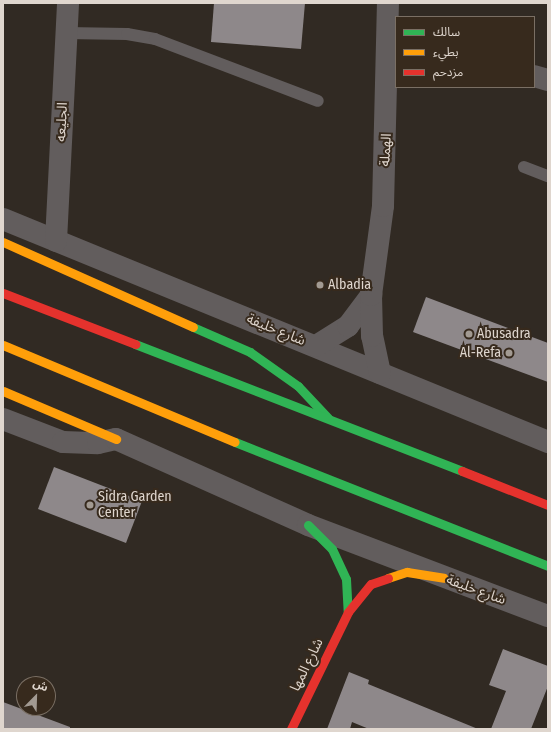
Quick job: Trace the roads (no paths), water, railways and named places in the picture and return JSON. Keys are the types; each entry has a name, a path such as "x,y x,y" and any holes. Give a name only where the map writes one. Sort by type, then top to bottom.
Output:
{"main road":[{"path":"3,242 250,352 298,386 331,422"},
{"path":"3,293 331,422 548,504"},
{"path":"3,345 143,405 548,566"},
{"path":"3,391 116,439"},
{"name":"شارع المها","path":"308,525 332,549 346,579 348,612"},
{"name":"شارع المها","path":"291,729 348,612 371,584 406,572 444,578"}],"street":[{"name":"الجليعه","path":"56,241 68,3"},
{"name":"الهملة","path":"380,373 372,336 370,295 383,206 393,44 388,3"},
{"path":"535,76 548,80"},
{"name":"شارع خليفة","path":"3,219 548,442"},
{"name":"الهملة","path":"316,346 348,326 370,295"},
{"path":"3,419 63,442 98,443 116,439"},
{"name":"شارع خليفة","path":"116,439 308,525 444,578 548,616"}],"lane":[{"path":"66,34 127,34 155,38 318,101"},
{"path":"524,167 548,176"}],"place":[{"name":"Albadia","path":"320,285"},
{"name":"Abusadra","path":"469,334"},
{"name":"Al-Refa","path":"509,353"},
{"name":"Sidra Garden Center","path":"90,505"}]}
